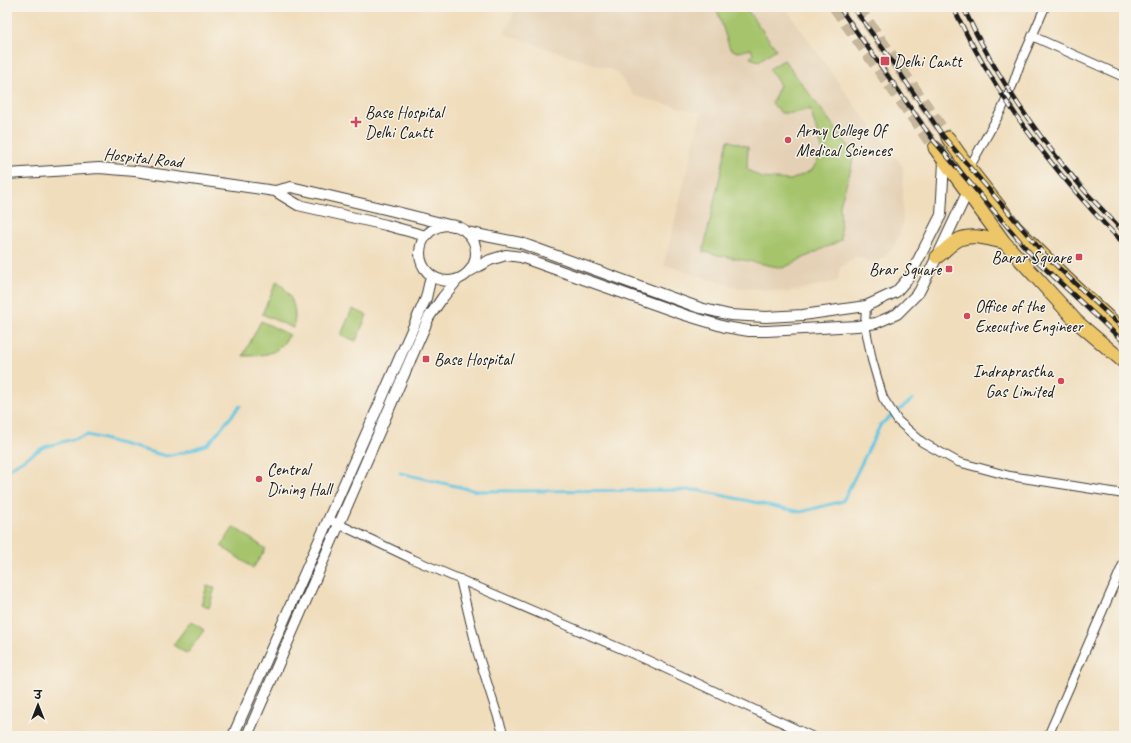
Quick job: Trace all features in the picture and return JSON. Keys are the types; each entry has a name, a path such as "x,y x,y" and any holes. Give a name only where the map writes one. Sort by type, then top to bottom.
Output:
{"main road":[{"path":"948,138 969,168 1016,228 1067,279 1124,332"},
{"path":"935,148 1004,242 1077,322 1124,362"},
{"path":"937,257 961,239 968,237 977,237 1004,242"}],"street":[{"path":"969,168 1002,109 1045,7"},
{"path":"1032,36 1124,77"},
{"path":"466,232 521,244 700,308 730,315 766,317 803,315 866,306 896,292 910,276 941,215 944,162"},
{"name":"Hospital Road","path":"7,174 99,168 134,171 275,191 291,187 453,226"},
{"name":"Hospital Road","path":"275,191 298,205 386,225 426,236"},
{"path":"470,271 490,260 506,255 521,257 685,315 725,327 749,331 811,329 865,325 876,323 897,314 919,292 967,193"},
{"path":"453,226 460,228 471,237 476,250 476,258 474,265 465,276 451,281 444,281 431,276 423,265 420,250 426,236 432,231 438,227 453,226"},
{"path":"233,736 426,298 431,276"},
{"path":"247,736 429,316 458,279"},
{"path":"866,306 865,325 882,398 896,418 922,442 958,462 1010,476 1124,494"},
{"path":"328,519 410,558 645,659 810,736"},
{"path":"1048,736 1124,562"},
{"path":"460,580 478,654 504,736"}],"shaded area":[{"name":"Army College Of Medical Sciences","path":"517,7 785,7 848,96 903,167 903,225 893,248 876,264 856,256 839,269 838,281 788,292 735,287 664,265 701,113 634,96 617,72 504,34"}],"green space":[{"path":"716,7 745,7 776,49 759,61 750,58 753,54 751,49 738,52 730,49"},
{"path":"784,60 854,153 851,169 840,205 841,240 783,268 703,252 728,140 748,147 747,169 761,178 791,180 812,170 823,152 810,109 795,113 781,113 772,103 780,85 769,69"},
{"path":"277,281 287,292 294,305 295,317 293,328 262,314"},
{"path":"352,309 367,315 356,341 341,335"},
{"path":"261,321 290,335 278,349 274,351 264,355 243,356"},
{"path":"234,527 266,549 253,568 221,546"},
{"path":"207,586 215,588 209,608 201,605"},
{"path":"191,621 204,630 187,654 173,645"}],"waterway":[{"path":"400,473 477,491 697,490 801,512 843,501 881,424 913,399"},
{"path":"7,470 44,447 88,435 166,456 185,452 208,444 240,406"}],"tunnel":[{"path":"835,7 935,148"},
{"path":"857,7 948,138"}],"railway":[{"path":"839,7 934,141 1037,261 1124,342"},
{"path":"853,7 943,136 1045,255 1124,329"},
{"path":"953,7 988,72 1028,133 1074,190 1124,244"},
{"path":"963,7 988,56 1017,103 1066,169 1124,232"}],"place":[{"name":"Delhi Cantt","path":"885,61"},
{"name":"Base Hospital Delhi Cantt","path":"356,122"},
{"name":"Army College Of Medical Sciences","path":"788,140"},
{"name":"Barar Square","path":"1079,257"},
{"name":"Brar Square","path":"949,269"},
{"name":"Office of the Executive Engineer","path":"967,316"},
{"name":"Base Hospital","path":"426,359"},
{"name":"Indraprastha Gas Limited","path":"1061,381"},
{"name":"Central Dining Hall","path":"259,479"}]}
